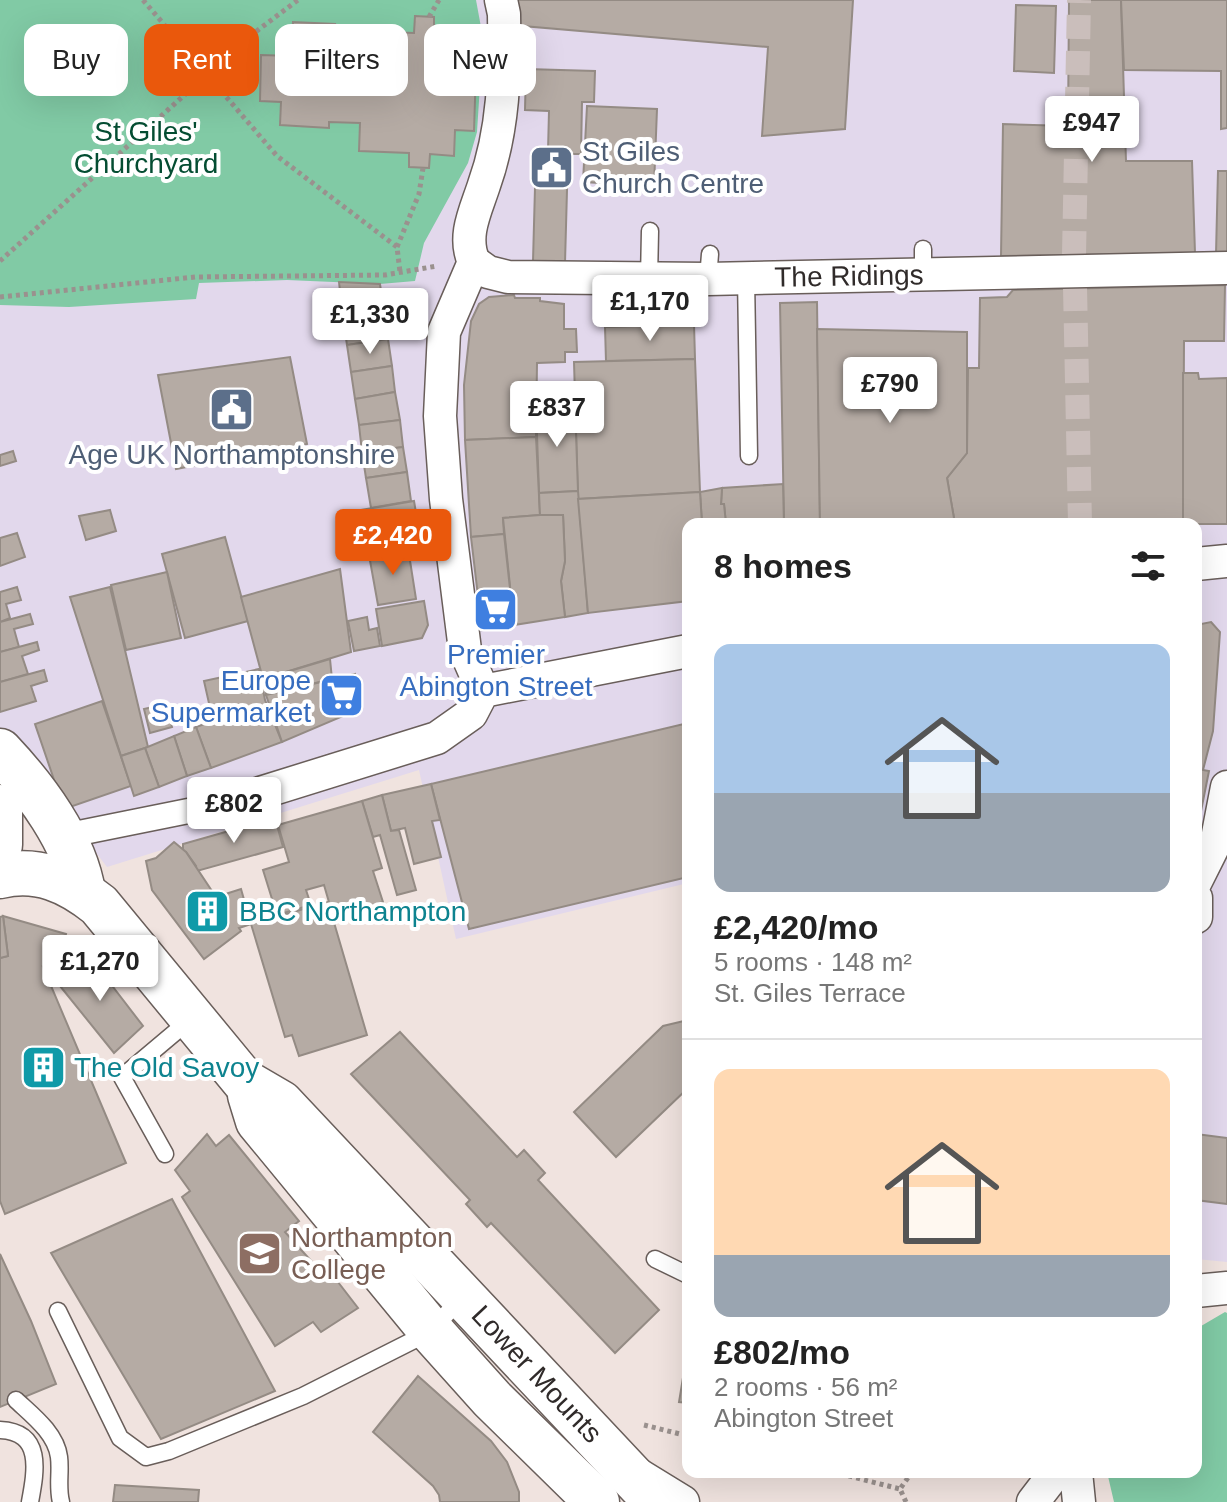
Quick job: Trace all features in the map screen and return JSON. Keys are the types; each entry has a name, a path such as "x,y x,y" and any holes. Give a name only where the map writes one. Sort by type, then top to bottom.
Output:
{"main road":[{"path":"0,751 18,769 64,836 77,862 83,892"},
{"path":"0,807 0,845"},
{"path":"0,876 16,872 43,874 83,892"},
{"name":"Lower Mounts","path":"83,892 99,905 245,1082 281,1103 656,1502"},
{"name":"Lower Mounts","path":"245,1082 258,1121 431,1331 492,1399 597,1502"}],"street":[{"path":"483,691 465,650 446,499 440,416 444,332 474,262 469,251 469,238 474,214 495,155 502,111 504,27 501,0"},
{"name":"The Ridings","path":"474,262 488,272 508,277 649,279 709,266 746,278 923,262 1075,270 1227,268"},
{"path":"1202,563 1227,561"},
{"path":"483,691 682,652"},
{"path":"74,834 228,803 437,738 471,714 483,691"},
{"path":"1202,869 1217,839 1227,787"},
{"path":"1202,1290 1227,1288"},
{"path":"620,1463 683,1502"},
{"path":"1033,1502 1051,1478"},
{"path":"1077,1478 1079,1502"}],"lane":[{"path":"649,279 650,231"},
{"path":"746,278 749,456"},
{"path":"165,1154 122,1077 193,1018"},
{"path":"655,1259 682,1272"},
{"path":"58,1311 120,1438 146,1457 169,1451 303,1396 431,1331 463,1296"},
{"path":"16,1400 54,1441 59,1457 61,1502"},
{"path":"0,1430 12,1431 27,1438 34,1453 30,1502"}],"path":[{"path":"143,0 163,24"},
{"path":"259,29 298,0"},
{"path":"429,17 439,0"},
{"path":"0,261 184,96"},
{"path":"225,96 277,156 397,247"},
{"path":"400,272 397,247 419,194 423,168"},
{"path":"0,297 195,277 385,275 474,262"},
{"path":"644,1425 682,1434"},
{"path":"857,1478 900,1489"},
{"path":"900,1489 908,1478"},
{"path":"900,1489 906,1502"}],"shaded area":[{"path":"0,0 1227,0 1227,1262 1202,1260 1202,518 682,518 682,884 456,939 419,770 107,867 0,728"}],"green space":[{"name":"St Giles' Churchyard","path":"0,0 476,0 480,24 424,24 424,96 479,96 477,132 468,163 424,243 415,281 380,284 287,280 199,283 196,299 69,307 0,305"},
{"path":"1227,1313 1227,1502 1114,1502 1108,1478 1202,1478 1202,1325"}],"building":[{"path":"514,0 853,0 845,129 762,136 768,47 511,24"},
{"path":"1069,0 1121,0 1126,161 1192,161 1195,253 1001,256 1003,124 1068,126"},
{"path":"1121,0 1227,0 1227,128 1221,129 1221,71 1124,70"},
{"path":"1016,5 1056,6 1054,73 1014,71"},
{"path":"415,16 434,17 434,24 424,24 424,96 475,96 474,131 455,130 454,156 430,154 429,168 409,167 409,153 359,151 360,123 329,122 329,128 280,125 281,102 260,101 261,55 275,55 275,96 408,96 408,33 414,33"},
{"path":"293,22 335,24 293,24"},
{"name":"St Giles Church Centre","path":"536,69 595,71 594,102 582,102 581,154 568,154 565,263 533,261 536,151 548,151 549,111 525,110 525,96 536,96"},
{"path":"587,106 657,109 654,186 583,182"},
{"path":"1218,171 1227,171 1227,254 1216,254"},
{"path":"339,282 380,284 384,312 343,318"},
{"path":"1225,285 1224,341 1184,341 1183,518 954,518 947,478 967,453 968,368 979,368 980,298 1007,297 1013,290"},
{"path":"514,295 515,298 540,298 540,301 564,304 564,329 576,329 577,352 565,352 565,362 537,363 536,437 465,440 464,385 471,321 479,304 489,297"},
{"path":"817,302 820,518 784,518 780,303"},
{"path":"384,312 388,339 347,345 343,318"},
{"path":"694,324 695,359 606,361 605,327"},
{"path":"817,329 967,332 967,453 947,478 954,518 820,518"},
{"path":"388,339 392,366 351,372 347,345"},
{"name":"Age UK Northamptonshire","path":"290,357 307,444 176,469 158,375"},
{"path":"695,359 700,492 578,499 574,362"},
{"path":"392,366 395,392 355,399 351,372"},
{"path":"1183,373 1198,373 1199,379 1227,378 1227,524 1202,524 1202,518 1183,518"},
{"path":"395,392 400,420 359,425 355,399"},
{"path":"536,405 575,405 578,491 539,493"},
{"path":"400,420 403,447 362,452 359,425"},
{"path":"536,437 540,515 503,518 504,534 471,537 465,440"},
{"path":"403,447 407,472 366,478 362,452"},
{"path":"13,451 16,461 0,466 0,455"},
{"path":"407,472 411,501 371,508 366,478"},
{"path":"783,484 784,518 725,518 724,504 721,504 722,488"},
{"path":"722,488 721,504 724,504 725,518 702,518 700,492"},
{"path":"578,491 588,613 565,617 561,581 565,561 563,515 540,515 539,493"},
{"path":"700,492 702,518 682,518 682,602 588,613 578,499"},
{"path":"414,501 421,542 364,553 355,511"},
{"path":"110,510 116,531 86,540 79,516"},
{"path":"563,515 565,561 561,581 565,617 514,625 503,518"},
{"path":"17,533 25,557 0,566 0,538"},
{"path":"504,534 514,625 482,630 471,537"},
{"path":"225,537 248,621 185,638 162,554"},
{"path":"408,548 416,599 378,605 369,555"},
{"path":"340,569 351,652 263,679 241,597"},
{"path":"167,572 181,638 126,650 111,585"},
{"path":"17,587 21,600 6,604 10,618 0,622 0,592"},
{"path":"110,587 148,747 121,756 70,597"},
{"path":"424,601 428,625 422,638 382,646 376,609"},
{"path":"30,614 33,624 14,629 19,647 0,652 0,622"},
{"path":"367,617 369,630 377,628 380,646 354,651 348,621"},
{"path":"1211,622 1220,632 1213,731 1203,770 1209,771 1202,806 1202,624"},
{"path":"37,642 39,650 22,656 28,674 0,682 0,652"},
{"path":"330,659 332,679 266,695 263,679"},
{"path":"259,669 265,700 282,742 211,768 196,727 213,721 204,681"},
{"path":"44,670 47,681 31,686 36,701 0,712 0,682"},
{"path":"355,674 362,708 282,742 266,695"},
{"path":"102,701 131,786 64,809 35,724"},
{"path":"166,704 172,727 150,733 144,709"},
{"path":"682,724 682,878 469,929 431,784"},
{"path":"196,727 211,768 187,776 174,736"},
{"path":"174,736 187,776 159,787 145,748"},
{"path":"145,748 159,787 134,796 121,756"},
{"path":"431,784 440,820 432,821 441,857 414,864 405,828 391,831 382,795"},
{"path":"382,795 391,831 399,830 416,890 397,895 380,835 373,837 362,801"},
{"path":"362,801 382,868 373,871 383,902 333,916 324,885 306,890 311,905 277,915 263,870 289,862 278,825"},
{"path":"275,818 283,847 197,871 186,852 183,852 183,844"},
{"name":"BBC Northampton","path":"174,842 186,852 216,897 241,889 251,924 239,928 241,931 204,959 152,890 146,861 156,858"},
{"path":"328,902 367,1035 299,1056 292,1035 285,1037 251,924"},
{"name":"The Old Savoy","path":"3,916 66,934 57,970 43,967 126,1163 5,1214 0,1201 0,958 8,956"},
{"path":"3,916 8,956 0,958 0,917"},
{"path":"87,953 143,1026 114,1053 56,981"},
{"path":"682,1021 682,1094 616,1157 574,1112 663,1026"},
{"path":"400,1032 517,1157 524,1150 545,1173 538,1180 659,1310 615,1353 491,1223 487,1227 466,1204 470,1200 351,1074"},
{"name":"Northampton College","path":"207,1134 216,1146 229,1135 299,1221 285,1232 323,1274 331,1273 358,1308 321,1332 313,1322 275,1346 182,1197 190,1191 175,1170"},
{"path":"1202,1135 1227,1138 1227,1204 1202,1201"},
{"path":"172,1199 275,1391 161,1439 51,1253"},
{"path":"0,1254 56,1384 0,1407"},
{"path":"418,1376 491,1441 507,1462 519,1492 519,1502 440,1502 433,1486 373,1432"},
{"path":"115,1485 199,1490 198,1502 113,1502"}],"tunnel":[{"path":"1074,255 1079,0"},
{"path":"1075,287 1080,518"}],"place":[{"name":"St Giles Church Centre","path":"551,167"},
{"name":"Age UK Northamptonshire","path":"232,409"},
{"name":"Premier Abington Street","path":"496,610"},
{"name":"Europe Supermarket","path":"342,696"},
{"name":"BBC Northampton","path":"208,911"},
{"name":"The Old Savoy","path":"43,1067"},
{"name":"Northampton College","path":"260,1253"}]}
